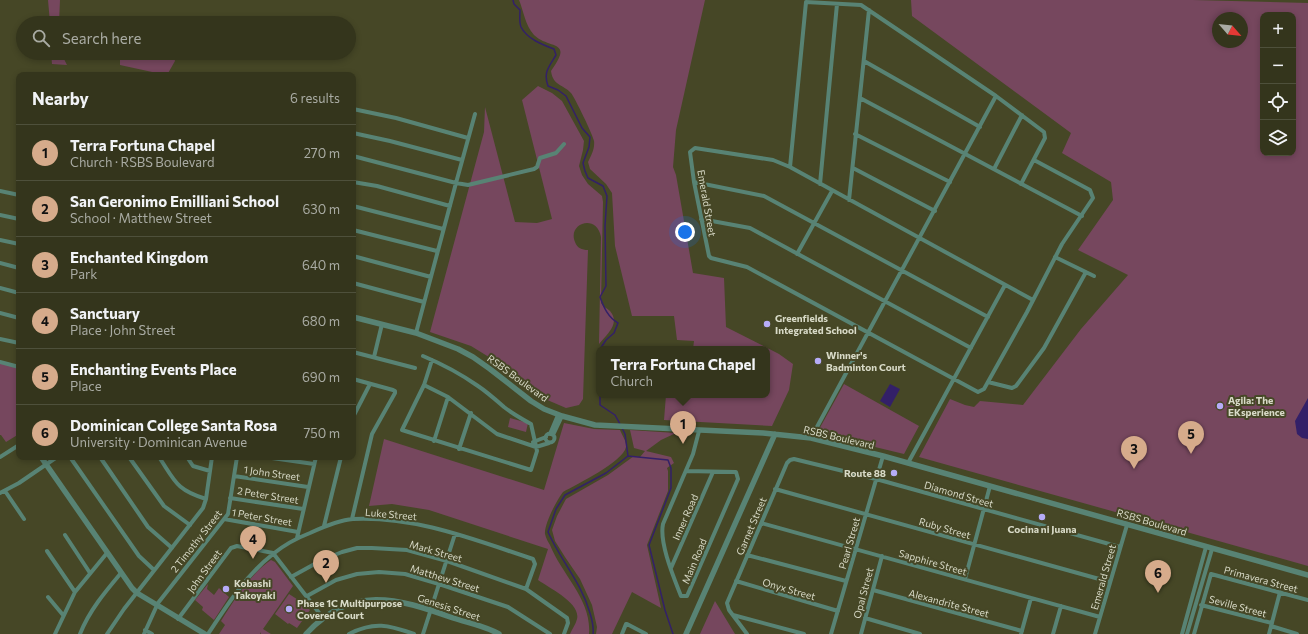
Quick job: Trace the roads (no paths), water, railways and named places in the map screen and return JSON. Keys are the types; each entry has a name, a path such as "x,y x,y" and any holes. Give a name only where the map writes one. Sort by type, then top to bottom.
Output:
{"street":[{"path":"1021,184 1045,138 1044,132 996,96 861,5 806,2 790,167 1033,300"},
{"path":"820,184 837,4"},
{"path":"850,200 869,10"},
{"path":"864,61 980,127"},
{"path":"811,438 966,154 996,96"},
{"path":"860,98 1082,216"},
{"path":"356,110 396,118 468,138"},
{"path":"416,334 437,251 475,114"},
{"path":"994,169 1022,115"},
{"path":"356,134 462,160"},
{"path":"856,134 950,182"},
{"path":"356,157 468,185 534,169 537,167 540,158 556,153 564,144"},
{"name":"Emerald Street","path":"790,167 773,160 695,148 690,152 694,182 709,256 711,258 747,267 868,333"},
{"path":"868,333 978,392 984,389 1062,244 1093,198 1090,190 1034,160"},
{"path":"853,168 935,211"},
{"path":"356,182 377,186 450,206"},
{"path":"694,182 764,196 988,317"},
{"path":"0,191 16,194"},
{"path":"797,254 832,191"},
{"path":"356,207 443,229"},
{"path":"0,215 16,218"},
{"path":"701,219 750,228 972,348"},
{"path":"356,231 437,251"},
{"path":"0,240 16,243"},
{"path":"356,257 431,277"},
{"path":"1055,257 1094,276"},
{"path":"0,263 16,267"},
{"path":"988,382 1012,388 1016,386 1044,348 1086,272"},
{"path":"356,284 424,302"},
{"path":"908,463 1005,285"},
{"path":"0,288 16,292"},
{"path":"0,313 16,317"},
{"name":"RSBS Boulevard","path":"356,318 416,334 458,349 473,357 531,401 544,409 596,425 775,434 811,438 883,456 1308,575"},
{"path":"374,357 382,324"},
{"path":"0,338 16,342"},
{"path":"356,353 415,368"},
{"path":"423,356 432,360 464,377 480,387 506,408 531,424 537,451 531,470 459,449 402,430 424,385 432,360"},
{"path":"0,362 16,366"},
{"path":"352,520 372,434 395,394 393,390 356,381"},
{"path":"356,411 370,384"},
{"path":"424,385 448,397 498,434 536,447 552,443 554,440 550,435"},
{"path":"434,441 448,397"},
{"path":"459,449 470,413"},
{"path":"548,443 546,440 560,415"},
{"name":"Main Road","path":"686,471 736,472 738,479 687,596 681,596 671,568 662,531 663,524 693,454 699,431"},
{"path":"686,634 752,488 760,478 775,434"},
{"path":"530,444 550,435"},
{"path":"0,457 16,447"},
{"name":"Pearl Street","path":"831,634 883,456"},
{"name":"Diamond Street","path":"794,458 876,479 1120,547"},
{"name":"Garnet Street","path":"733,615 727,607 727,603 787,463 794,458"},
{"path":"43,460 121,573 137,593 205,634"},
{"path":"0,494 53,460"},
{"path":"72,460 139,556 154,570"},
{"path":"102,460 148,526 172,548"},
{"path":"131,460 164,506 190,525"},
{"path":"161,460 178,486 193,495 206,499"},
{"path":"189,460 193,466 210,471"},
{"path":"107,634 154,570 203,508 206,499 212,460"},
{"name":"2 Timothy Street","path":"144,632 157,605 228,514 236,460"},
{"path":"286,460 314,464"},
{"path":"297,538 315,460"},
{"path":"324,526 340,460"},
{"name":"Inner Road","path":"671,568 713,472"},
{"name":"1 John Street","path":"234,476 308,486"},
{"path":"965,580 990,486"},
{"name":"Ruby Street","path":"775,489 1110,582"},
{"path":"5,491 24,519"},
{"name":"2 Peter Street","path":"230,498 303,509"},
{"name":"1 Peter Street","path":"224,519 298,532"},
{"name":"Luke Street","path":"208,634 234,595 273,553 297,538 324,526 352,520 379,519 416,523 533,559 535,564 526,590"},
{"name":"Sapphire Street","path":"761,523 1100,617"},
{"name":"Emerald Street","path":"1095,634 1127,525"},
{"path":"423,634 455,534"},
{"path":"65,535 90,573"},
{"name":"John Street","path":"178,619 231,548 237,546 273,553"},
{"name":"Mark Street","path":"291,577 320,561 357,548 407,550 447,561 526,590 565,616 568,620 564,634"},
{"path":"1182,634 1209,548"},
{"path":"1187,634 1209,548"},
{"path":"47,550 75,592"},
{"path":"55,634 75,592 107,553"},
{"path":"273,553 323,618"},
{"path":"747,555 846,581"},
{"name":"Opal Street","path":"860,634 882,556"},
{"name":"Matthew Street","path":"307,596 336,580 357,574 379,572 405,574 508,607 550,634"},
{"path":"80,634 83,625 94,606 121,573"},
{"name":"Primavera Street","path":"1201,605 1211,574 1308,600"},
{"name":"Onyx Street","path":"736,581 838,611"},
{"name":"Alexandrite Street","path":"873,590 1022,633"},
{"path":"1269,634 1280,592"},
{"path":"48,597 63,615"},
{"path":"1022,633 1031,598"},
{"name":"Genesis Street","path":"306,634 323,618 342,608 359,601 373,599 393,600 431,610 499,634"},
{"path":"1194,634 1201,605"},
{"name":"Seville Street","path":"1201,605 1297,634"},
{"path":"1053,634 1061,606"},
{"path":"733,615 747,634"},
{"path":"733,615 804,634"},
{"path":"865,618 920,634"},
{"path":"622,634 627,624 646,634"},
{"path":"349,634 362,628 375,625 391,626 414,634"},
{"path":"144,632 152,634"}],"waterway":[{"path":"513,0 514,4 520,10 521,27 527,35 545,46 554,49 556,55 546,73 548,86 558,90 566,96 582,128 590,137 589,147 583,163 585,171 588,178 603,186 607,196 605,226 606,286 600,297 607,312 618,323 614,333 602,346"},
{"path":"600,398 600,405 615,415 620,424"},
{"path":"593,634 592,621 586,602 576,581 548,532 556,509 565,495 606,473 628,456 625,434 622,428"},
{"path":"628,456 668,460 671,468 671,488 649,545 665,610 673,634"}],"place":[{"name":"Greenfields Integrated School","path":"767,324"},
{"name":"Winner's Badminton Court","path":"818,361"},
{"name":"Agila: The EKsperience","path":"1220,406"},
{"name":"Terra Fortuna Chapel","path":"683,444"},
{"name":"Enchanting Events Place","path":"1191,454"},
{"name":"Enchanted Kingdom","path":"1134,469"},
{"name":"Route 88","path":"894,473"},
{"name":"Cocina ni Juana","path":"1042,517"},
{"name":"Sanctuary","path":"253,559"},
{"name":"San Geronimo Emilliani School","path":"326,583"},
{"name":"Kobashi Takoyaki","path":"226,589"},
{"name":"Dominican College Santa Rosa","path":"1158,593"},
{"name":"Phase 1C Multipurpose Covered Court","path":"289,609"}]}
